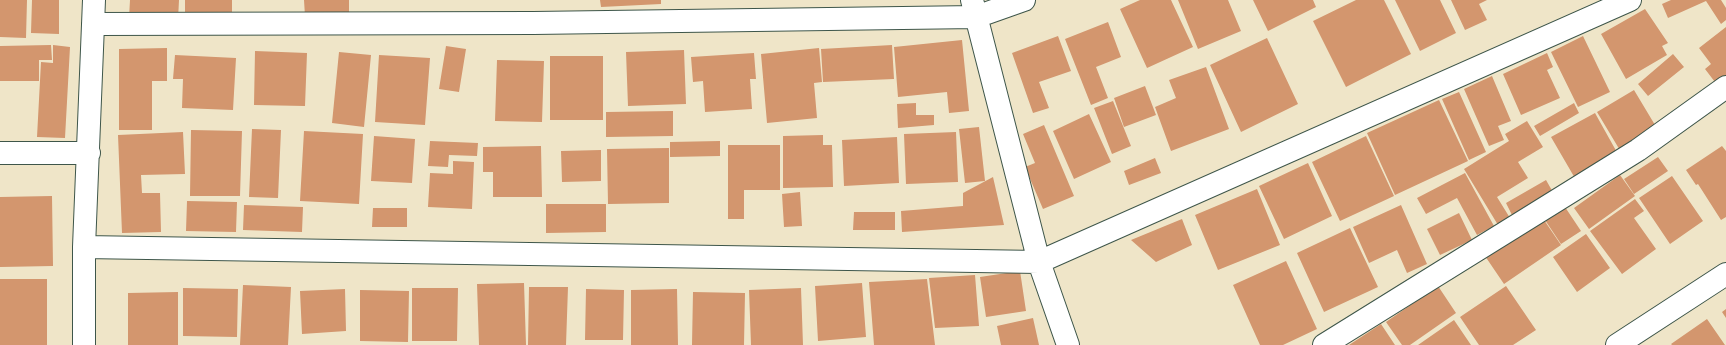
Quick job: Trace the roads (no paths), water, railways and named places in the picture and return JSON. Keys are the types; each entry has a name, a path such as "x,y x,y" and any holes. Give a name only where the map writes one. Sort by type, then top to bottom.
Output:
{"street":[{"path":"84,345 84,247 94,0"},
{"path":"93,24 533,23 974,9 1024,0"},
{"path":"84,247 1039,262 1630,0"},
{"path":"974,9 1039,262 1068,345"},
{"path":"1324,345 1638,150 1726,87"},
{"path":"0,153 89,153"},
{"path":"1617,345 1726,274"}]}
